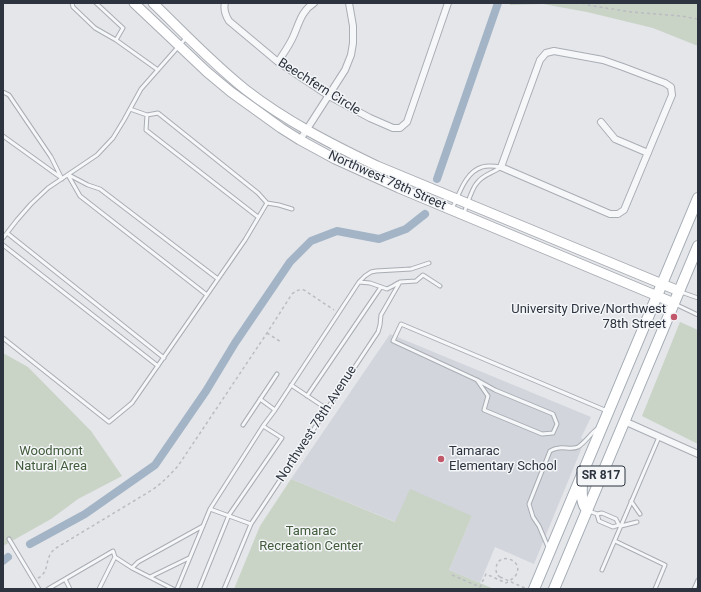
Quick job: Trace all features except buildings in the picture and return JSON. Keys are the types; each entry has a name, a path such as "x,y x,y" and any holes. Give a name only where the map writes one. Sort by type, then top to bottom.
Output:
{"main road":[{"name":"SR 817","path":"534,589 698,198"},
{"name":"SR 817","path":"554,589 698,246"},
{"path":"582,474 582,496 584,507 587,510"}],"street":[{"name":"Northwest 78th Street","path":"134,3 179,46 231,92 300,140 342,162 399,188 674,303"},
{"name":"Northwest 78th Street","path":"153,3 187,37 246,89 278,112 307,130 377,166 679,291"},
{"name":"Beechfern Circle","path":"226,3 225,10 229,21 278,62 329,96 381,124 393,128 400,128 407,122 448,3"},
{"path":"278,62 289,45 303,14 308,7 314,3"},
{"path":"300,140 345,70 351,55 353,26 349,3"},
{"path":"554,51 603,60 665,83 671,87 672,95 648,153 624,210 618,214 610,214 501,167 540,60 546,53 554,51"},
{"path":"602,122 615,139 648,153"},
{"path":"624,421 698,454"}],"lane":[{"path":"72,3 73,7 95,28 116,40 158,70"},
{"path":"96,3 122,28 116,40"},
{"path":"3,238 31,204 48,188 97,155 112,138 124,120 141,89 187,37"},
{"path":"3,92 9,95 51,157 62,178"},
{"path":"130,109 147,115 158,113 258,193 267,203 279,205 292,210"},
{"path":"147,115 146,130 258,217"},
{"path":"3,136 62,178"},
{"path":"452,210 467,179 472,173 482,167 501,167"},
{"path":"463,214 476,183 501,167"},
{"path":"68,174 88,185 100,188 218,278"},
{"path":"68,174 80,196 207,295"},
{"path":"3,338 110,422 132,403 207,295 267,203"},
{"path":"7,233 164,358"},
{"path":"3,245 158,366"},
{"path":"177,589 210,508 360,282 370,272 411,269 429,263"},
{"path":"360,282 370,283 387,289 400,282 416,281 423,275 440,286"},
{"name":"Northwest 78th Avenue","path":"224,589 251,524 378,332 381,315 400,282"},
{"path":"307,396 381,287"},
{"path":"679,291 698,298"},
{"path":"674,303 698,315"},
{"path":"477,380 488,396 484,410 542,434 553,433 557,424 553,414 495,390 477,380 393,341 401,324 608,412"},
{"path":"243,425 277,374"},
{"path":"291,385 327,409"},
{"path":"260,400 275,410"},
{"path":"199,589 229,515 282,438 263,426"},
{"path":"545,562 548,547 543,532 533,517 529,504 550,451 558,448 577,447 590,437 595,430 602,426"},
{"path":"602,570 659,437"},
{"path":"631,501 640,514"},
{"path":"210,508 251,524"},
{"path":"587,510 597,514 602,513 616,519 620,525"},
{"path":"597,514 599,521 612,527 637,522"},
{"path":"132,568 138,562 202,526"},
{"path":"9,539 39,589"},
{"path":"615,541 665,564 655,589"},
{"path":"48,589 113,551 115,557 132,568 173,589"},
{"path":"99,589 115,557"},
{"path":"150,578 189,558"},
{"path":"65,580 70,589"},
{"path":"694,589 698,580"}],"path":[{"path":"582,3 630,12 681,16 698,19"},
{"path":"34,582 45,573 49,555 52,550 152,490 162,483 178,466 292,294 301,289 304,290 339,313"},
{"path":"267,333 281,342"},
{"path":"452,575 480,588 486,574 506,583 513,578 517,574 518,569 513,560 508,558 502,559 498,562 496,570 497,575 500,577 527,589"}],"shaded area":[{"name":"Tamarac Elementary School","path":"390,334 591,417 581,438 585,440 534,564 495,547 480,583 449,570 472,516 396,522 291,479"}],"green space":[{"path":"510,3 698,3 698,46 653,28 587,12 543,4 510,5"},
{"path":"680,322 698,330 698,444 642,416"},
{"name":"Woodmont Natural Area","path":"3,353 28,367 91,431 122,476 78,499 51,519 3,546"},
{"name":"Tamarac Recreation Center","path":"291,479 395,522 410,489 472,516 449,570 494,589 234,589 260,526"}],"waterway":[{"path":"437,179 498,3"},
{"path":"30,544 85,514 155,465 206,391 235,343 290,262 311,241 337,231 379,239 406,229 425,214"},
{"path":"3,561 8,557"}],"place":[{"name":"University Drive/Northwest 78th Street","path":"674,317"},
{"name":"Tamarac Elementary School","path":"441,459"}]}
